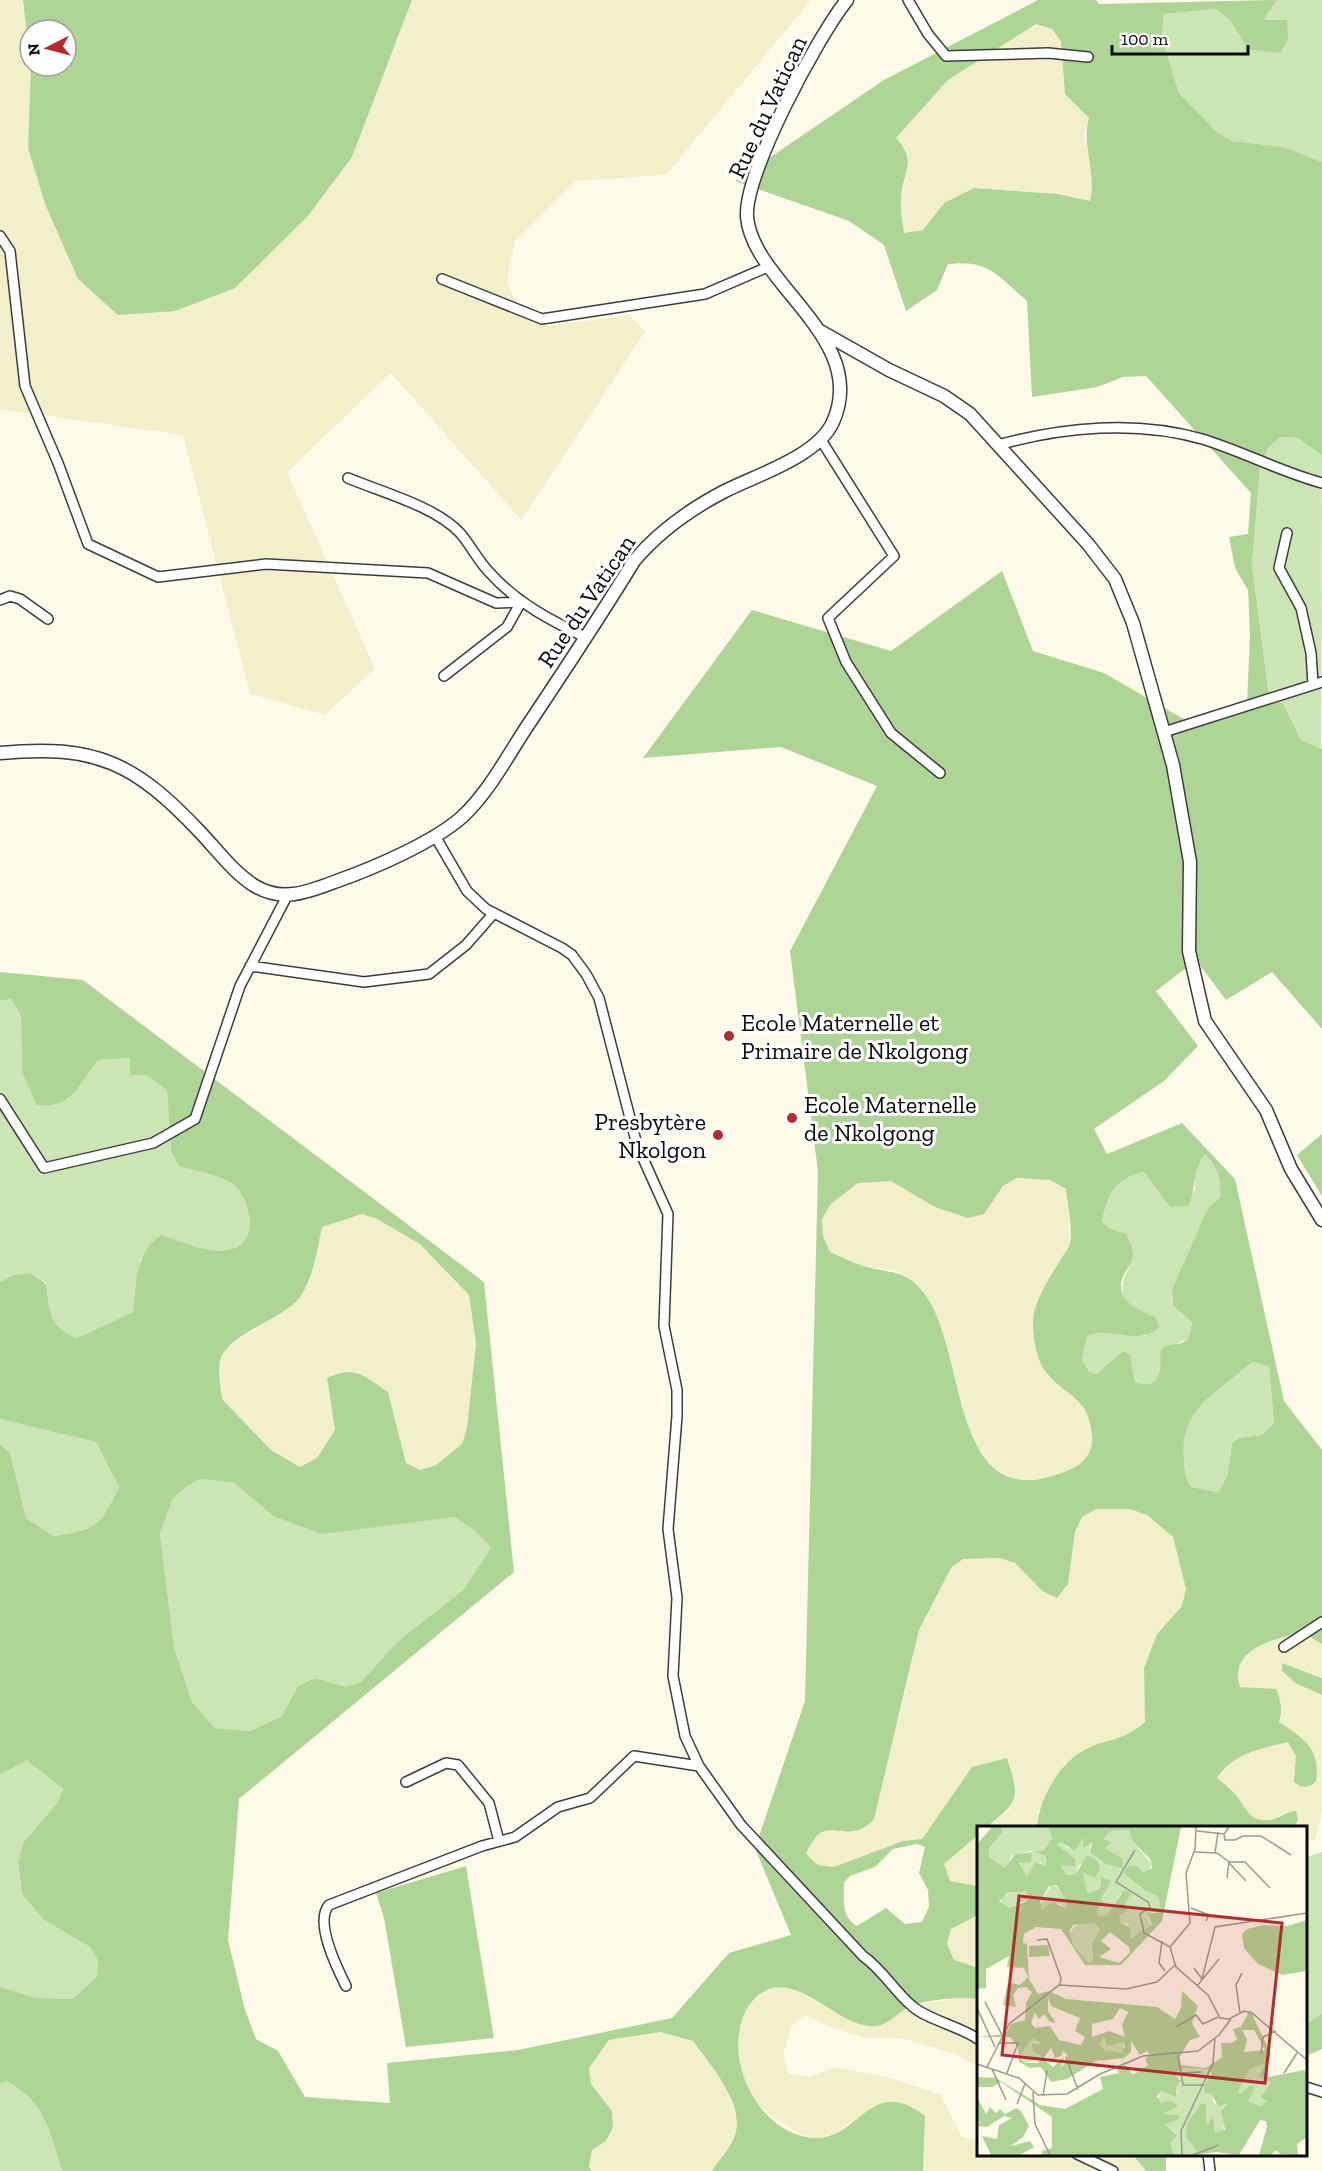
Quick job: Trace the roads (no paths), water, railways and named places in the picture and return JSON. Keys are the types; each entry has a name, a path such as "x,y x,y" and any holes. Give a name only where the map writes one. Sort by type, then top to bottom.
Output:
{"street":[{"name":"Rue du Vatican","path":"287,896 302,894 357,874 449,827 474,805 634,561 670,525 723,492 804,452 821,440 832,423 840,388 836,371 819,331 770,266 751,235 747,218 748,198 763,157 801,74 835,15 847,0"},
{"path":"909,0 928,34 946,56 1048,53 1088,57"},
{"path":"0,237 10,251 25,386 58,463 88,544 159,577 266,564 429,573 496,603 521,602"},
{"path":"442,279 542,319 705,294 770,266"},
{"path":"819,331 951,400 970,414 1088,544 1115,579 1133,623 1173,765 1190,862 1189,951 1205,1021 1266,1110 1291,1169 1322,1220"},
{"path":"998,445 1054,431 1090,428 1168,432 1203,440 1322,483"},
{"path":"821,440 894,556 828,618 846,662 891,733 940,774"},
{"path":"348,478 432,513 460,532 471,551 490,574 521,602 585,637"},
{"path":"1164,732 1317,683 1301,608 1279,568 1287,533"},
{"path":"0,600 10,596 20,599 48,620"},
{"path":"444,676 507,627 521,602"},
{"path":"0,753 30,750 80,753 132,772 169,798 241,875 270,893 287,896 240,986 195,1119 153,1143 44,1168 0,1099"},
{"path":"435,836 467,891 494,913 572,955 593,984 599,998 637,1145 668,1214 664,1326 676,1390 677,1416 668,1516 677,1598 673,1676 685,1736 699,1766 756,1842 855,1947 875,1964 911,2006 965,2030 977,2039"},
{"path":"250,966 364,982 429,974 466,945 494,913"},
{"path":"1284,1647 1322,1622"},
{"path":"345,1986 330,1950 323,1916 329,1905 521,1833 558,1807 590,1798 634,1756 699,1766"},
{"path":"406,1782 446,1763 458,1765 489,1803 499,1841"},
{"path":"1307,2087 1322,2092"},
{"path":"1081,2156 1113,2171"},
{"path":"1208,2156 1210,2171"}],"place":[{"name":"Ecole Maternelle et Primaire de Nkolgong","path":"729,1036"},
{"name":"Ecole Maternelle de Nkolgong","path":"792,1118"},
{"name":"Presbytère Nkolgon","path":"718,1135"}]}
